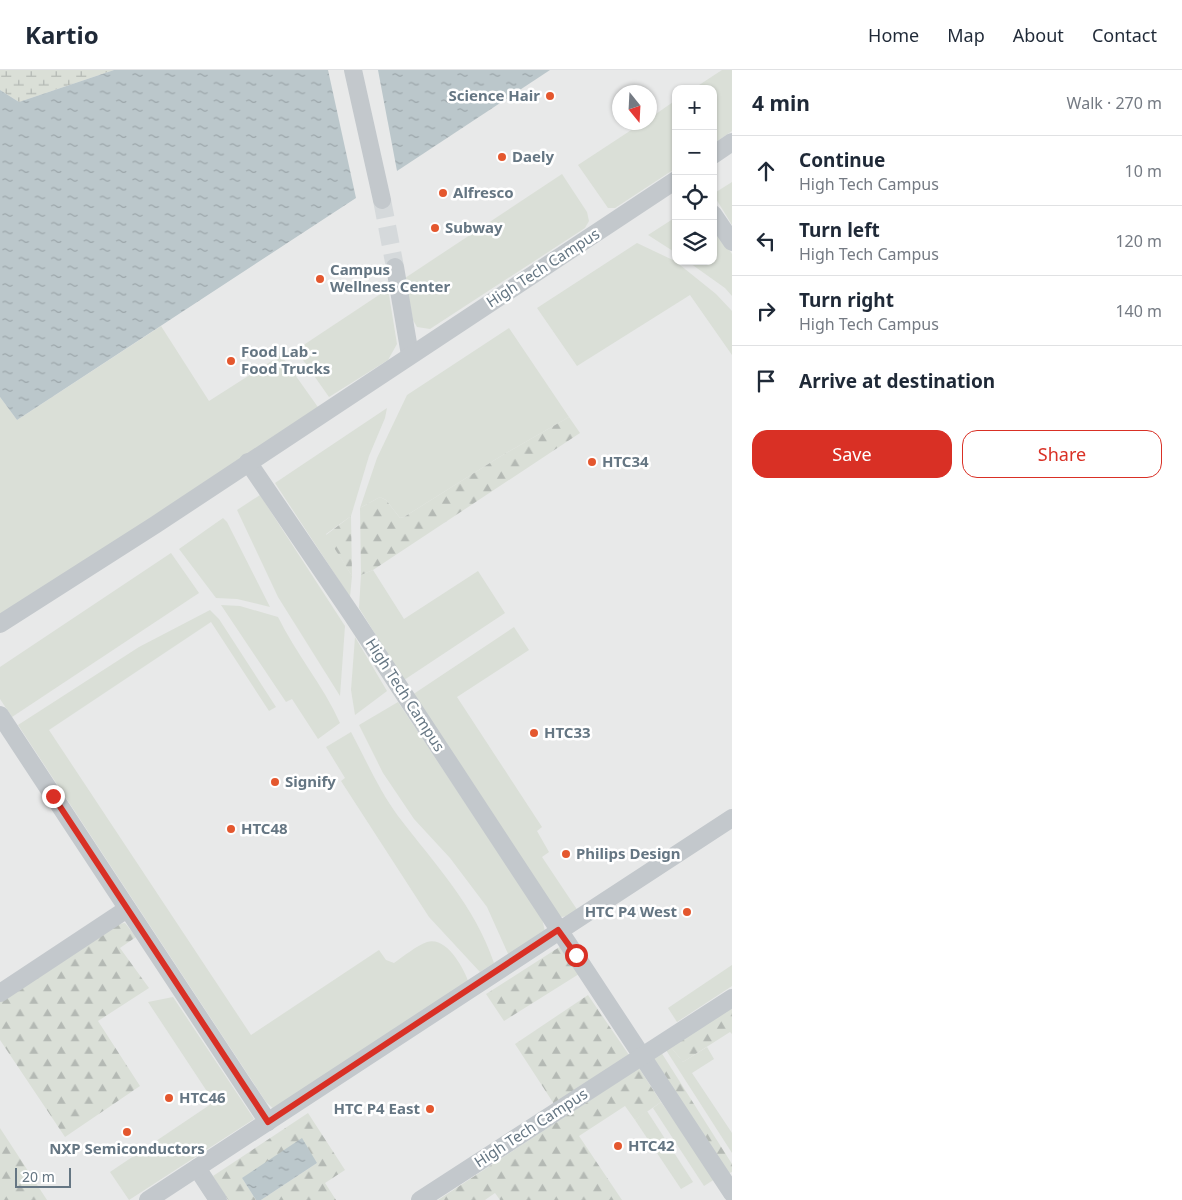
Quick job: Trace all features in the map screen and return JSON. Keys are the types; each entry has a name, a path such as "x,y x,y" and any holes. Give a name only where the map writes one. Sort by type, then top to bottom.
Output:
{"street":[{"path":"353,70 382,200"},
{"path":"717,152 732,142"},
{"name":"High Tech Campus","path":"0,624 155,525 672,183"},
{"path":"717,220 732,242"},
{"path":"395,267 410,355"},
{"name":"High Tech Campus","path":"248,462 352,615 732,1193"},
{"path":"0,715 268,1122"},
{"path":"148,1200 558,930 732,818"},
{"path":"0,993 128,909"},
{"name":"High Tech Campus","path":"420,1200 732,998"},
{"path":"197,1168 218,1200"}],"shaded area":[{"path":"0,70 732,70 732,1200 0,1200"}],"green space":[{"path":"0,70 114,70 19,102 0,90"},
{"path":"722,70 732,70 732,131 717,141 717,85 699,85"},
{"path":"672,103 672,171 615,208 608,208 578,165 631,130 657,130 657,113"},
{"path":"562,174 587,212 589,221 585,228 430,329 417,327 413,320 405,278"},
{"path":"732,182 732,225 717,201 717,191"},
{"path":"672,220 672,250 648,235"},
{"path":"717,232 732,254 732,296 725,288 693,265 717,265"},
{"path":"637,243 672,260 672,265 680,265 716,294 732,311 732,355 690,295 577,366 537,308"},
{"path":"388,289 397,344 388,360 329,397 296,350"},
{"path":"161,326 209,401 281,355 320,410 0,616 0,397 17,420"},
{"path":"509,328 569,417 501,456 404,517 400,518 386,500 380,497 360,508 377,458 407,395"},
{"path":"387,408 385,418 369,456 351,516 326,534 352,576 350,597 275,483"},
{"path":"569,417 580,433 373,570 361,575 360,508 380,497 386,500 400,518 404,517 501,456"},
{"path":"260,495 345,626 340,696 278,597 237,510"},
{"path":"351,516 352,576 326,535"},
{"path":"223,518 227,522 270,607 237,599 216,598 179,549"},
{"path":"171,553 199,593 12,717 0,699 0,667"},
{"path":"373,570 404,619 478,571 505,613 404,680 359,608 361,575"},
{"path":"221,605 240,606 278,617 326,696 340,723 318,739 292,699 286,702"},
{"path":"210,610 219,619 276,707 269,711 211,622 49,730 251,1035 379,950 386,960 394,963 414,949 427,942 434,941 441,944 454,955 469,983 276,1111 266,1102 18,725 139,647"},
{"path":"514,627 529,650 457,697 542,827 537,831 549,852 542,857 578,911 571,916 560,917 412,695"},
{"path":"355,637 387,691 355,715 351,690"},
{"path":"398,702 542,918 545,932 509,956 487,907 450,858 414,819 383,773 359,725"},
{"path":"351,732 391,806 439,868 476,923 494,963 480,972 429,917 341,781 345,778 326,747"},
{"path":"125,923 136,937 120,948 149,988 98,1021 140,1086 65,1137 0,1040 0,1000 113,925"},
{"path":"561,946 579,974 504,1021 486,994"},
{"path":"732,965 732,986 677,1022 668,1008"},
{"path":"588,995 629,1055 554,1104 515,1044"},
{"path":"173,997 254,1119 129,1200 110,1172 214,1102 148,1002"},
{"path":"732,1007 732,1034 730,1032 683,1062 670,1046"},
{"path":"670,1046 683,1062 707,1047 714,1059 692,1073 732,1133 732,1153 666,1050"},
{"path":"661,1052 732,1164 732,1172 727,1174 651,1056"},
{"path":"639,1068 661,1102 635,1120 625,1106 579,1136 622,1200 500,1200 495,1193 485,1200 438,1200"},
{"path":"661,1102 715,1179 704,1186 653,1108"},
{"path":"647,1111 693,1182 681,1189 635,1120"},
{"path":"308,1113 345,1170 325,1183 336,1200 261,1200 317,1163 242,1178 256,1200 228,1200 213,1176"},
{"path":"0,1128 47,1200 0,1200"}],"water":[{"path":"114,70 328,70 356,198 17,420 0,397 0,90 19,102"},
{"path":"378,70 550,70 397,171"},
{"path":"302,1138 317,1163 261,1200 256,1200 242,1178"}],"tunnel":[{"path":"382,200 395,267"}],"place":[{"name":"Science Hair","path":"550,96"},
{"name":"Daely","path":"502,157"},
{"name":"Alfresco","path":"443,193"},
{"name":"Subway","path":"435,228"},
{"name":"Campus Wellness Center","path":"320,279"},
{"name":"Food Lab - Food Trucks","path":"231,361"},
{"name":"HTC34","path":"592,462"},
{"name":"HTC33","path":"534,733"},
{"name":"Signify","path":"275,782"},
{"name":"HTC48","path":"231,829"},
{"name":"Philips Design","path":"566,854"},
{"name":"HTC P4 West","path":"687,912"},
{"name":"HTC46","path":"169,1098"},
{"name":"HTC P4 East","path":"430,1109"},
{"name":"NXP Semiconductors","path":"127,1132"},
{"name":"HTC42","path":"618,1146"}],"route":[{"path":"53,796 268,1122 558,930 576,955"}]}
